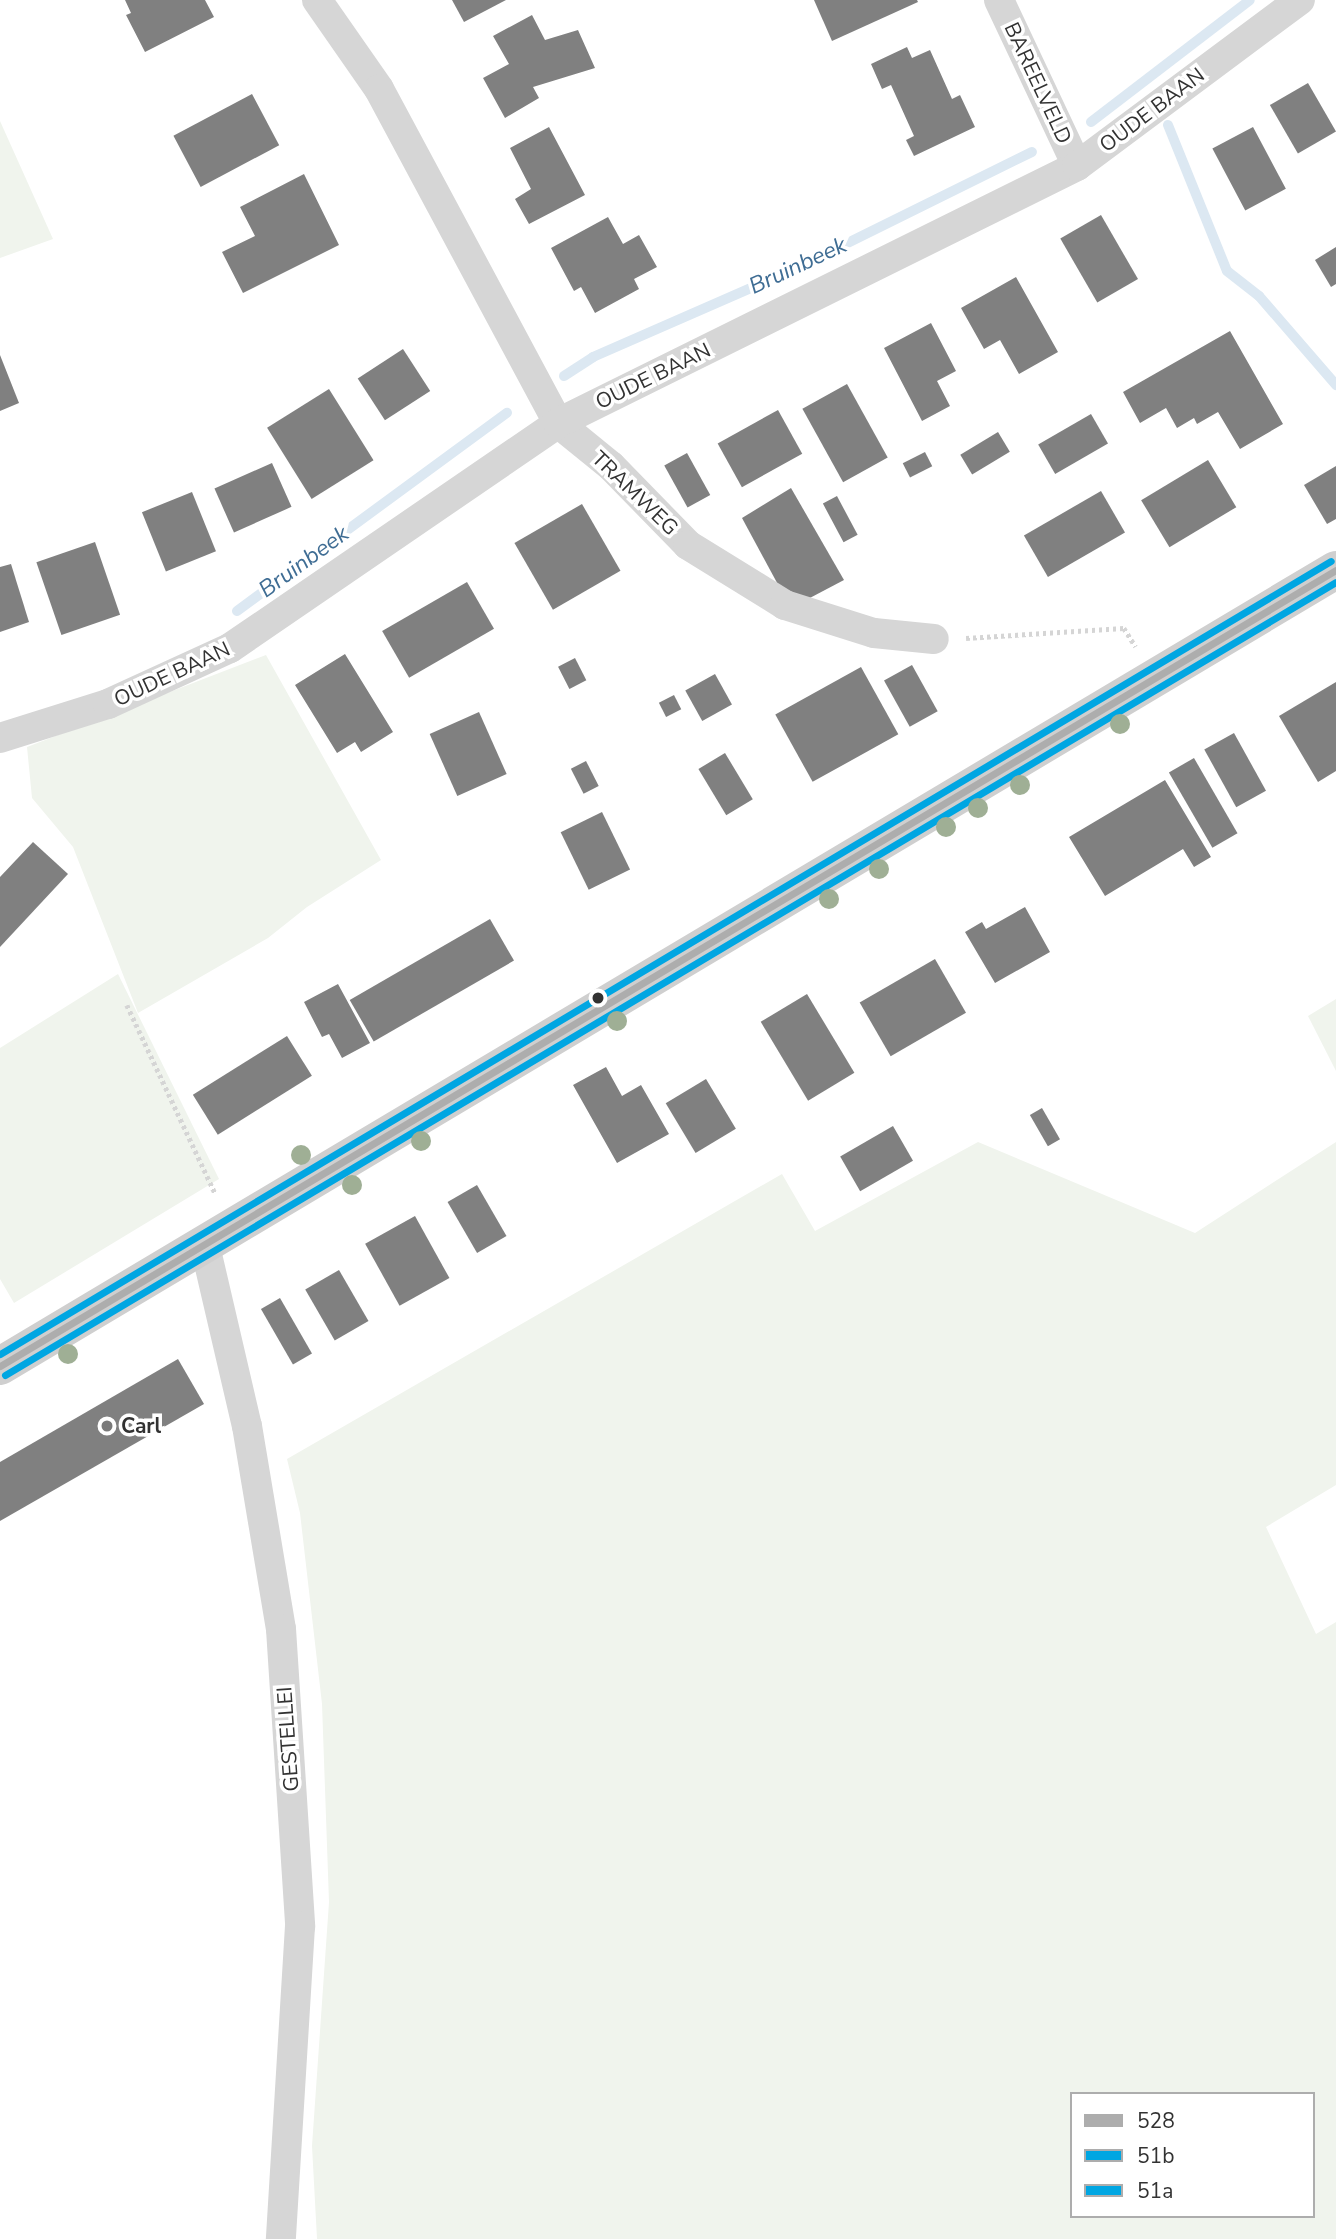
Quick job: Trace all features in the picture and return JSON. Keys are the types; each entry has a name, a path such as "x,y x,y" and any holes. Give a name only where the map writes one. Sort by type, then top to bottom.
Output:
{"main road":[{"path":"0,1366 1336,570"}],"street":[{"name":"TRAMWEG","path":"317,0 379,89 558,423 611,466 688,545 785,605 874,633 934,639"},
{"name":"BAREELVELD","path":"999,0 1077,166"},
{"name":"OUDE BAAN","path":"0,738 108,704 230,648 558,423 1077,166 1300,0"},
{"name":"GESTELLEI","path":"205,1246 247,1426 281,1629 300,1926 281,2239"}],"path":[{"path":"934,639 1026,637 1124,628 1156,677"},
{"path":"127,1005 215,1193"}],"shaded area":[{"path":"0,121 53,239 0,258"},
{"path":"266,655 381,860 307,907 268,938 138,1013 73,847 32,798 27,747"},
{"path":"118,974 219,1179 14,1303 0,1279 0,1048"},
{"path":"1336,999 1336,1071 1308,1016"},
{"path":"978,1142 1195,1233 1336,1142 1336,1485 1266,1527 1316,1634 1336,1622 1336,2239 317,2239 312,2146 329,1902 322,1704 300,1513 287,1459 782,1174 815,1231"}],"building":[{"path":"125,0 205,0 214,17 145,52 126,15 131,13"},
{"path":"452,0 506,0 464,22"},
{"path":"814,0 917,0 918,2 832,41"},
{"path":"532,15 545,40 578,30 595,68 533,87 539,98 505,118 483,78 509,64 493,36"},
{"path":"907,47 912,58 930,50 952,99 960,95 975,127 914,156 906,140 914,136 891,85 882,89 871,64"},
{"path":"1308,83 1336,131 1298,153 1270,105"},
{"path":"252,94 279,145 201,187 173,136"},
{"path":"549,127 585,195 529,224 515,199 531,189 510,148"},
{"path":"1253,127 1286,189 1245,210 1212,149"},
{"path":"304,174 339,245 243,293 222,252 255,236 240,207"},
{"path":"1101,215 1138,279 1097,303 1060,238"},
{"path":"608,217 623,244 639,235 657,267 634,279 639,289 595,313 581,287 574,291 551,248"},
{"path":"1336,247 1336,284 1331,287 1315,260"},
{"path":"1016,277 1058,352 1019,374 1000,340 984,349 961,308"},
{"path":"931,323 956,371 937,381 950,406 922,421 884,348"},
{"path":"1230,331 1283,424 1240,449 1218,412 1197,424 1194,418 1177,428 1166,408 1140,423 1123,392"},
{"path":"403,349 430,391 385,420 358,378"},
{"path":"0,355 19,403 0,411"},
{"path":"847,384 888,457 843,482 802,409"},
{"path":"329,389 374,460 312,499 267,428"},
{"path":"778,410 802,454 742,487 718,443"},
{"path":"1091,414 1108,443 1055,474 1038,444"},
{"path":"998,432 1010,452 972,474 960,455"},
{"path":"925,452 932,466 910,478 903,463"},
{"path":"687,453 710,495 688,508 664,466"},
{"path":"1208,460 1236,507 1169,547 1141,500"},
{"path":"272,463 292,507 234,532 214,489"},
{"path":"1336,466 1336,519 1327,524 1304,485"},
{"path":"791,488 844,580 806,600 782,592 742,518"},
{"path":"1101,491 1125,533 1048,577 1024,536"},
{"path":"192,492 216,551 166,572 142,512"},
{"path":"837,496 858,535 844,542 823,504"},
{"path":"582,504 620,571 553,610 514,543"},
{"path":"95,542 120,615 61,635 36,562"},
{"path":"11,564 29,622 0,632 0,567"},
{"path":"467,582 494,629 409,678 382,631"},
{"path":"345,654 393,732 361,752 355,742 337,753 295,685"},
{"path":"575,658 586,680 569,689 558,667"},
{"path":"912,665 938,711 910,727 884,681"},
{"path":"861,667 898,734 813,782 775,715"},
{"path":"715,674 732,705 702,721 685,690"},
{"path":"1336,682 1336,771 1318,782 1279,716"},
{"path":"674,695 681,709 666,717 659,703"},
{"path":"479,712 507,774 457,796 430,734"},
{"path":"1234,733 1266,791 1236,807 1204,749"},
{"path":"725,753 753,799 726,815 698,769"},
{"path":"1194,758 1238,833 1212,848 1169,772"},
{"path":"586,761 599,786 584,794 571,769"},
{"path":"1165,780 1211,857 1194,867 1183,849 1105,896 1069,837"},
{"path":"602,812 630,870 589,890 561,832"},
{"path":"33,842 68,874 0,947 0,877"},
{"path":"1025,907 1050,952 995,983 965,932 982,922 986,929"},
{"path":"490,919 514,961 374,1042 350,1000"},
{"path":"935,959 966,1013 891,1056 860,1002"},
{"path":"338,984 370,1043 342,1058 329,1034 322,1037 304,1002"},
{"path":"807,994 854,1073 808,1101 761,1022"},
{"path":"287,1036 312,1076 218,1135 193,1095"},
{"path":"606,1067 622,1096 641,1085 669,1134 617,1163 573,1085"},
{"path":"706,1079 736,1129 696,1153 666,1103"},
{"path":"1042,1108 1060,1139 1048,1146 1030,1115"},
{"path":"893,1126 913,1161 860,1191 840,1156"},
{"path":"477,1185 506,1236 477,1253 448,1202"},
{"path":"415,1216 449,1278 400,1306 365,1244"},
{"path":"339,1270 368,1321 335,1341 305,1290"},
{"path":"280,1298 312,1353 293,1364 261,1309"},
{"path":"178,1359 204,1404 0,1521 0,1462"}],"waterway":[{"name":"Bruinbeek","path":"1091,122 1250,0"},
{"path":"1168,125 1227,271 1259,296 1336,385"},
{"name":"Bruinbeek","path":"564,376 593,357 797,268 1032,152"},
{"name":"Bruinbeek","path":"237,611 507,413"}],"transit line":[{"name":"51a","path":"0,1354 1331,561"},
{"name":"528","path":"0,1366 1336,570"},
{"name":"51b","path":"5,1375 1336,582"}],"place":[{"name":"Carl","path":"107,1426"}]}
